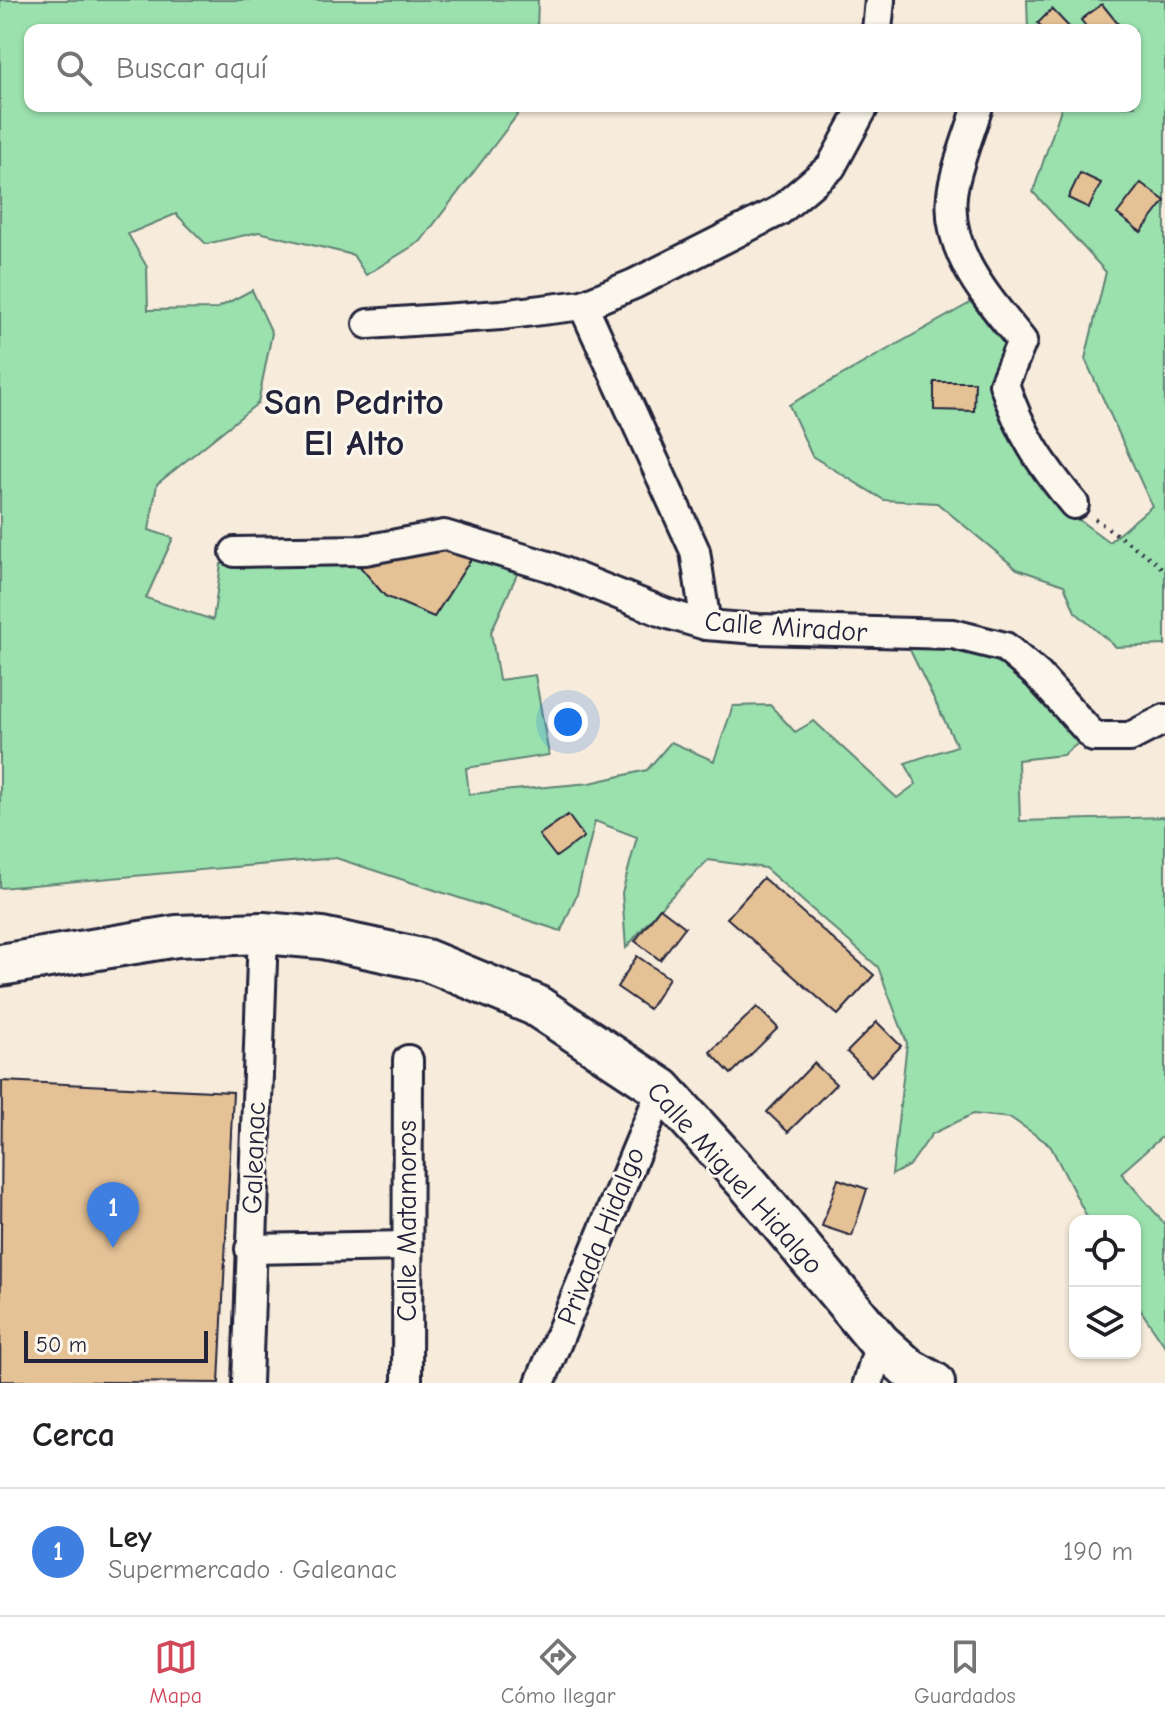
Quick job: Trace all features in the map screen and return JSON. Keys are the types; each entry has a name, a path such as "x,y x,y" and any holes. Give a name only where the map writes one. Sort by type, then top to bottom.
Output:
{"main road":[{"name":"Calle Miguel Hidalgo","path":"0,965 177,936 263,933 322,938 426,960 535,1005 662,1089 750,1186 880,1343 909,1369 934,1383"}],"street":[{"path":"878,24 880,0"},
{"path":"368,324 501,315 583,305 634,284 779,211 831,167 861,112"},
{"path":"976,112 952,195 956,245 979,286 1022,341 1004,384 1017,421 1042,467 1074,504"},
{"path":"583,305 695,551 706,625"},
{"name":"Calle Mirador","path":"235,552 365,550 444,535 548,566 665,613 706,625 773,630 953,634 1005,647 1038,675 1094,737 1130,737 1165,719"},
{"name":"Galeanac","path":"247,1383 263,933"},
{"name":"Calle Matamoros","path":"407,1383 408,1060"},
{"name":"Privada Hidalgo","path":"540,1383 662,1089"},
{"path":"250,1249 407,1246"},
{"path":"868,1383 880,1343"}],"path":[{"path":"1074,504 1165,571"}],"green space":[{"path":"0,0 538,0 537,24 24,24 24,112 519,112 421,241 366,275 353,255 259,232 206,244 176,214 128,234 147,267 148,310 216,309 252,290 272,333 258,403 157,484 149,530 173,538 146,598 213,620 221,564 357,563 385,596 434,617 473,556 519,570 491,632 499,680 535,675 549,755 466,768 469,794 590,783 647,770 671,742 714,761 733,706 770,705 795,732 814,721 897,798 916,784 905,763 957,746 908,646 1002,657 1085,738 1063,755 1018,760 1020,821 1165,817 1165,1134 1121,1173 1165,1224 1165,1346 1141,1311 1141,1215 1086,1215 1050,1145 1011,1118 973,1114 932,1134 910,1165 892,1175 907,1043 878,967 765,868 708,860 626,948 622,893 637,837 595,821 577,894 561,931 336,858 0,888"},
{"path":"1027,0 1165,0 1165,645 1116,647 1075,612 1064,585 1017,569 937,503 884,500 812,456 789,405 972,302 1005,341 991,382 1067,511 1109,542 1152,506 1085,359 1106,272 1033,192 1060,112 1141,112 1141,24 1028,24"}],"building":[{"path":"1102,4 1118,24 1084,24 1081,20"},
{"path":"1052,9 1066,24 1039,24"},
{"path":"1080,173 1101,183 1089,208 1068,198"},
{"path":"1141,183 1165,201 1141,232 1117,214"},
{"path":"934,382 975,382 974,411 934,410"},
{"path":"443,547 473,556 434,617 385,596 357,563"},
{"path":"568,815 584,837 556,857 539,835"},
{"path":"763,878 874,975 838,1015 727,918"},
{"path":"660,908 685,927 660,960 635,941"},
{"path":"637,956 669,978 649,1009 617,987"},
{"path":"757,1007 778,1028 731,1074 710,1052"},
{"path":"877,1022 901,1046 871,1076 847,1052"},
{"path":"814,1063 836,1084 788,1132 767,1112"},
{"path":"2,1081 233,1092 219,1383 0,1381"},
{"path":"838,1179 867,1189 852,1236 822,1226"}],"place":[{"name":"Ley","path":"113,1248"}],"district":[{"name":"San Pedrito El Alto","path":"354,422"}]}
